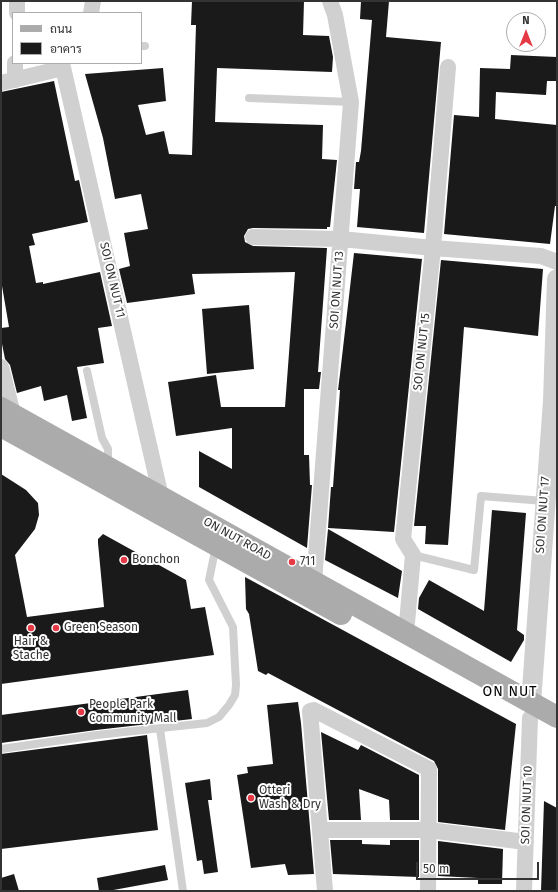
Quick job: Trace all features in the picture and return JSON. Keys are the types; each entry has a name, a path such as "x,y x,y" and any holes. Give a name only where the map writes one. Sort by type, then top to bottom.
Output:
{"main road":[{"name":"ON NUT ROAD","path":"5,416 108,468 161,497 219,538 314,582 406,634 530,711 557,733"},
{"name":"ON NUT ROAD","path":"5,416 219,538 530,711 557,717"}],"street":[{"path":"17,1 17,12"},
{"path":"91,12 93,1"},
{"name":"SOI ON NUT 13","path":"314,582 351,102 335,15 330,1"},
{"path":"8,81 15,64"},
{"path":"8,81 62,66"},
{"name":"SOI ON NUT 11","path":"62,66 161,497"},
{"name":"SOI ON NUT 15","path":"413,555 403,539 433,248 448,67"},
{"path":"253,237 341,239 433,248 542,256 557,262"},
{"name":"SOI ON NUT 17","path":"530,711 544,502 552,467 555,401 557,279"},
{"path":"1,367 5,416"},
{"path":"406,634 413,555"},
{"path":"325,891 310,711 314,710 429,770 428,891"},
{"name":"SOI ON NUT 10","path":"524,891 530,711"},
{"path":"321,830 428,830 526,842"}],"lane":[{"path":"249,98 351,102"},
{"path":"87,371 102,438 108,449 108,468"},
{"path":"413,555 474,570 481,496 544,502"},
{"path":"1,749 97,735 207,723 218,717 235,695 233,627 209,580 219,538"},
{"path":"160,729 183,891"}],"building":[{"path":"192,1 304,1 303,35 329,36 333,57 332,72 217,68 215,122 323,125 322,159 337,160 330,227 327,227 327,229 253,228 248,229 244,236 245,242 253,246 327,248 318,372 321,372 319,389 304,389 304,455 309,455 310,485 312,485 307,548 199,487 199,451 232,469 232,428 176,436 168,382 216,375 221,407 285,407 295,272 192,274 195,294 127,303 119,269 130,266 124,233 148,229 141,194 115,199 103,138 85,74 163,68 166,101 138,105 146,135 164,131 169,154 192,155 196,25 191,25"},
{"path":"361,1 389,1 386,37 441,42 424,233 357,227 360,189 354,189 356,162 359,162 361,151 372,20 360,19"},
{"path":"511,55 557,57 557,81 547,81 546,95 496,92 495,119 557,125 557,206 555,206 550,244 444,234 454,115 479,117 480,68 510,69"},
{"path":"54,81 75,181 79,180 88,222 32,234 35,245 29,246 36,283 43,282 43,284 100,272 112,326 98,328 104,363 77,367 87,418 72,421 67,395 44,401 41,386 17,393 10,365 5,359 1,339 1,328 9,327 1,280 1,92"},
{"path":"354,253 422,259 394,532 328,528 331,487 333,487 340,390 338,390"},
{"path":"441,260 543,269 538,336 464,327 448,545 425,544 426,526 414,526"},
{"path":"249,305 254,369 207,374 202,309"},
{"path":"1,474 26,490 38,503 39,515 35,529 15,555 27,617 104,607 98,543 98,539 103,534 186,580 191,609 205,607 214,655 1,684"},
{"path":"492,510 526,513 517,630 524,635 524,640 511,662 418,609 419,598 429,580 484,611"},
{"path":"328,529 402,571 398,598 325,560"},
{"path":"245,577 516,724 505,830 438,822 438,769 434,761 268,673 266,675 258,671 249,614 246,609"},
{"path":"188,690 192,719 1,743 1,715"},
{"path":"298,702 314,874 288,875 285,864 251,868 237,775 248,773 247,767 273,764 267,705"},
{"path":"321,732 358,750 361,745 419,775 419,820 390,820 389,800 359,789 361,820 329,820"},
{"path":"147,735 158,830 1,849 1,754"},
{"path":"210,779 212,800 208,800 218,872 204,874 202,860 197,861 185,783"},
{"path":"544,801 557,808 557,891 541,891"},
{"path":"330,840 362,840 362,844 390,845 390,840 419,840 419,877 333,874"},
{"path":"438,841 503,849 502,884 478,884 478,878 438,876"},
{"path":"165,865 168,880 108,891 99,891 97,878"},
{"path":"14,874 19,891 1,891 1,878"}],"place":[{"name":"Bonchon","path":"124,560"},
{"name":"711","path":"292,562"},
{"name":"Hair & Stache","path":"31,628"},
{"name":"Green Season","path":"56,628"},
{"name":"People Park Community Mall","path":"81,712"},
{"name":"Otteri Wash & Dry","path":"251,798"}],"district":[{"name":"ON NUT","path":"510,692"}]}
